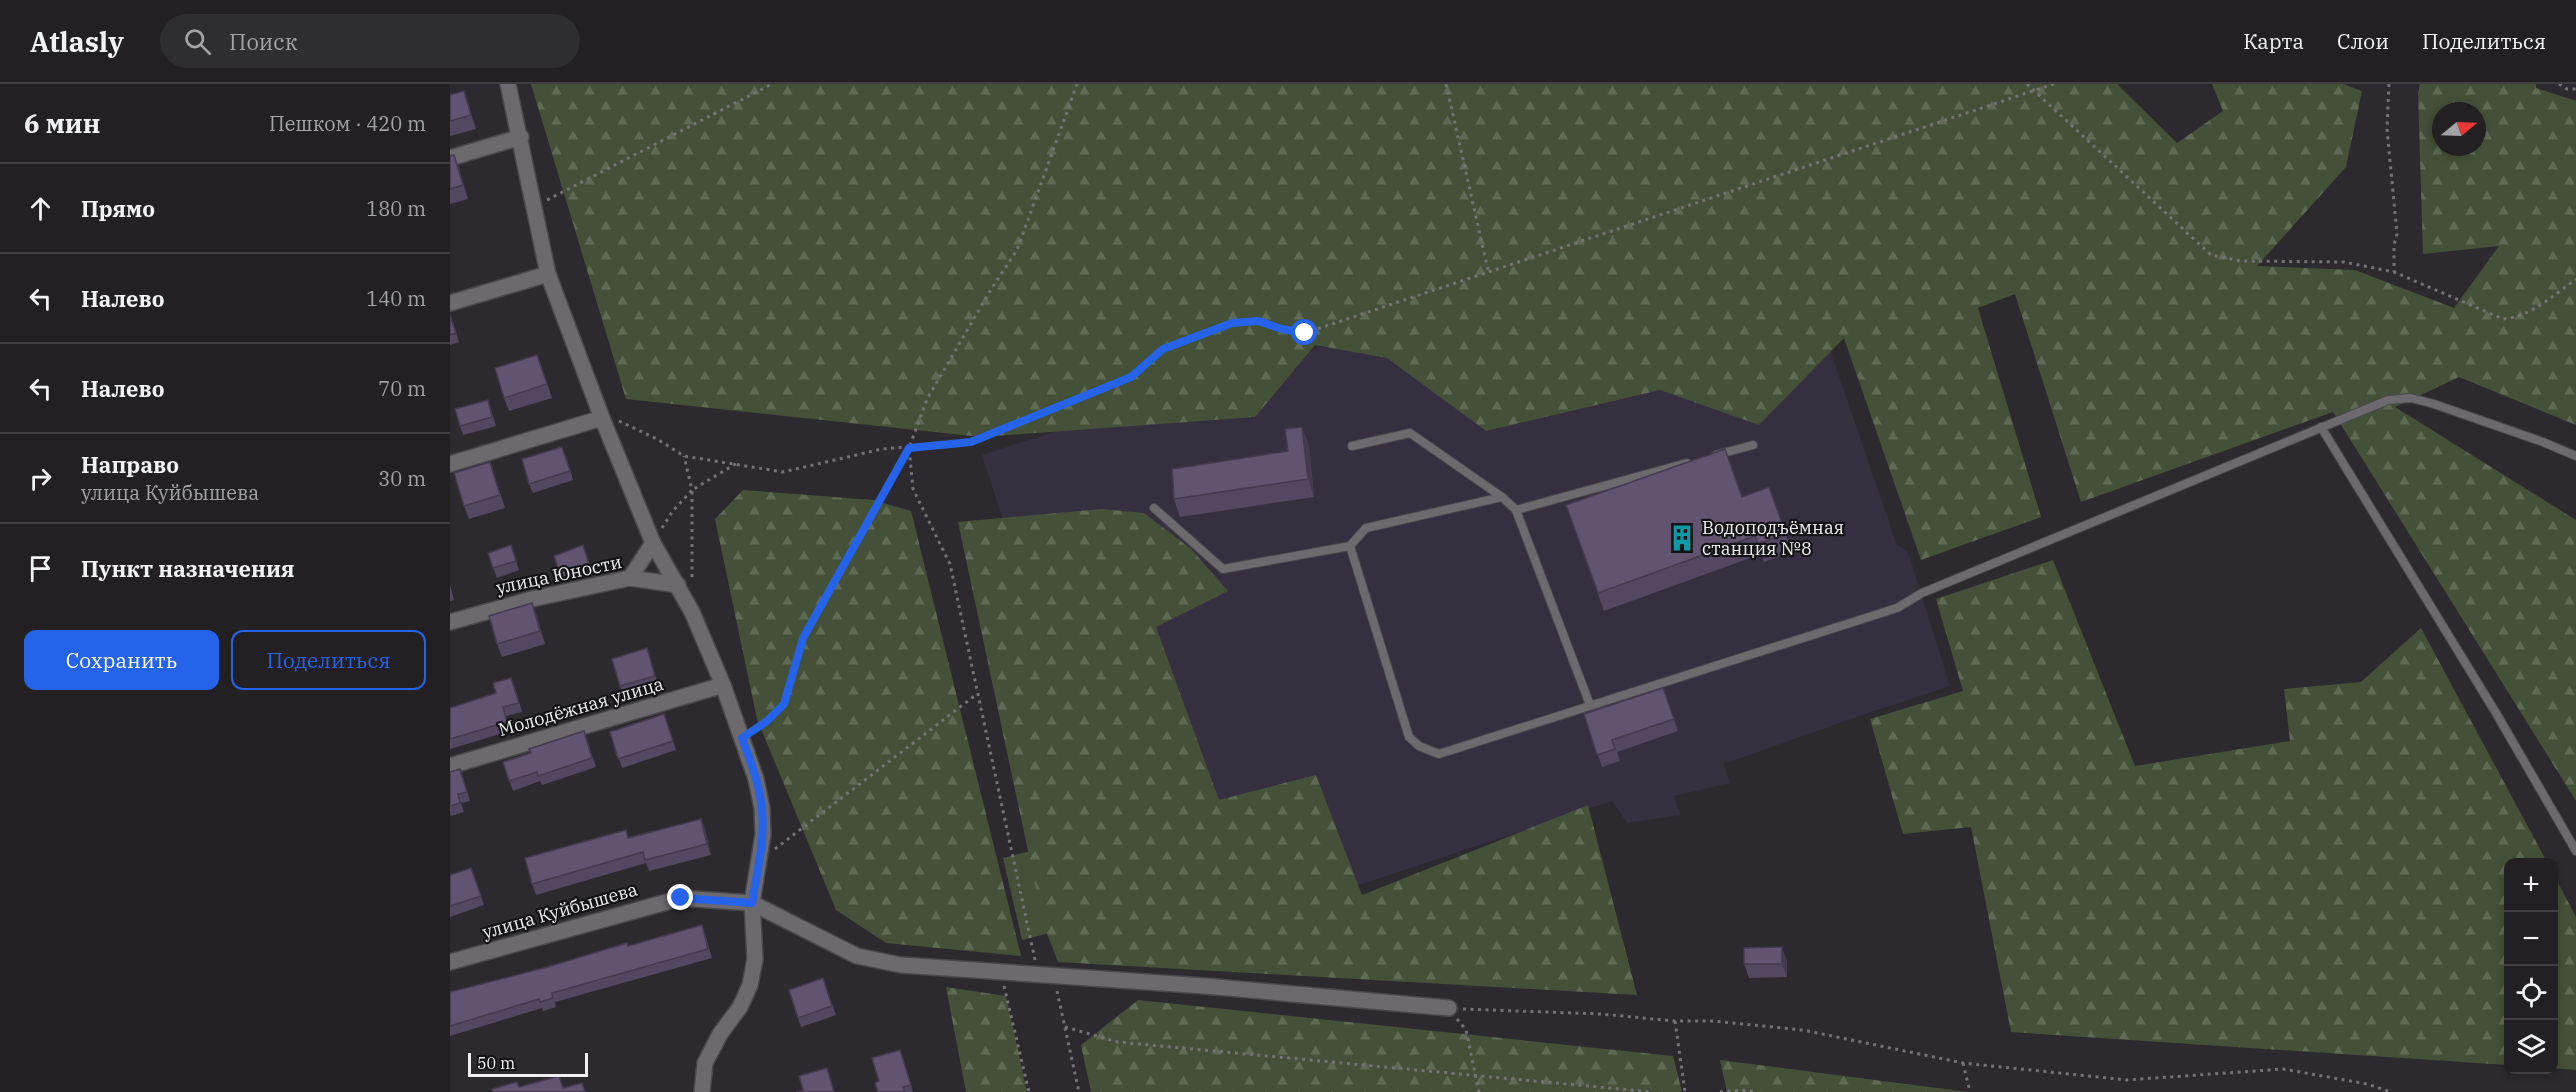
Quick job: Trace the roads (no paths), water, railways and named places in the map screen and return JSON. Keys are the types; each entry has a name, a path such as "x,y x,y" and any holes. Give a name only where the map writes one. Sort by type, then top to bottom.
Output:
{"street":[{"path":"508,84 521,137 548,274 602,418 653,543 685,582 756,779 762,808 763,834 752,903 755,959 750,985 740,1007 720,1034 705,1063 698,1091"},
{"path":"450,158 521,137"},
{"path":"450,303 548,274"},
{"path":"450,464 602,418"},
{"path":"630,578 653,543"},
{"name":"улица Юности","path":"450,622 532,599 630,578 685,582"},
{"name":"Молодёжная улица","path":"450,766 723,685"},
{"name":"улица Куйбышева","path":"450,962 681,898 752,903"},
{"path":"752,903 857,956 901,966 1046,974 1449,1008"}],"lane":[{"path":"1350,546 1409,737 1419,746 1439,754 1898,608 1922,593 2388,400 2411,398 2543,442 2576,456"},
{"path":"2321,427 2496,713 2576,852"},
{"path":"1352,446 1410,433 1502,497 1516,510 1590,705"},
{"path":"1708,457 1753,445"},
{"path":"1516,510 1697,460"},
{"path":"1154,508 1223,568 1350,546 1366,528 1502,497"}],"place":[{"name":"Водоподъёмная станция №8","path":"1682,538"}]}
